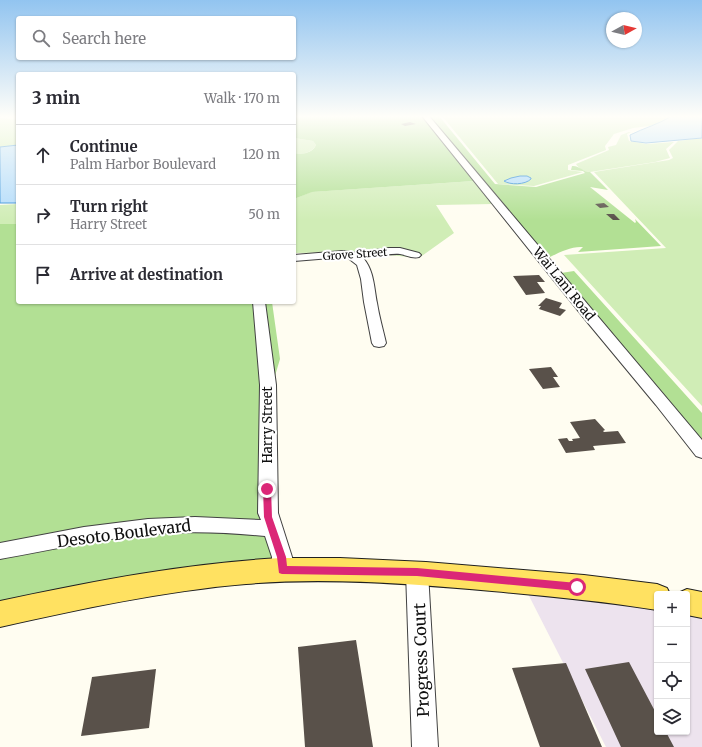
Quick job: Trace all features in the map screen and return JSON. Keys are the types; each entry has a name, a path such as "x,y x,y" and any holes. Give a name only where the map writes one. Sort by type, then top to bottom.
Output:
{"main road":[{"path":"0,614 111,589 193,578 282,570 417,572 620,591 654,597"},
{"path":"690,603 702,605"}],"street":[{"name":"Wai Lani Road","path":"454,151 662,401 702,452"},
{"name":"Grove Street","path":"296,258 343,254 352,256 394,251 415,255"},
{"path":"352,256 358,258 362,264 367,279 370,302 379,343"},
{"name":"Harry Street","path":"259,304 268,385 268,517 282,557 282,570"},
{"name":"Desoto Boulevard","path":"0,551 126,530 168,525 204,524 272,529"},
{"name":"Progress Court","path":"417,572 425,747"}],"shaded area":[{"path":"526,590 654,605 654,735 690,735 690,611 702,613 702,747 606,747"}],"green space":[{"path":"296,151 310,151 306,153 296,153"},
{"path":"311,151 450,151 474,181 312,192 296,198 296,153 307,153"},
{"path":"457,151 468,151 495,184 536,187 585,173 583,171 571,170 572,166 590,172 608,190 590,187 635,223 635,219 661,246 578,252 583,247 578,247 565,250 548,258"},
{"path":"471,151 604,151 568,165 568,170 583,172 534,186 498,184"},
{"path":"607,151 667,151 670,158 655,162 590,172 582,170 576,164"},
{"path":"669,151 702,151 702,406 564,255 666,248 594,172 669,160 673,158"},
{"path":"474,181 493,204 436,205 454,233 419,258 359,252 296,253 296,198 311,192"},
{"path":"16,204 16,224 0,224 0,205"},
{"path":"0,224 16,224 16,304 272,304 280,359 272,386 258,508 260,521 0,544"},
{"path":"574,271 702,413 702,442 669,400 561,273"},
{"path":"167,531 202,531 265,535 270,547 272,564 0,605 0,557 125,536"}],"water":[{"path":"0,151 16,151 16,203 0,203"},
{"path":"527,176 531,179 518,184 504,181 511,178"}],"building":[{"path":"604,203 609,207 600,208 595,204"},
{"path":"606,214 614,214 620,220 613,220"},
{"path":"539,275 545,282 537,282 545,293 526,295 513,276"},
{"path":"546,298 562,303 559,308 566,310 560,316 539,309 541,306 538,306"},
{"path":"551,367 558,377 553,377 560,387 543,389 529,369"},
{"path":"595,419 605,430 603,431 604,432 618,431 626,443 593,446 595,450 566,453 558,439 567,438 569,441 573,441 572,439 580,438 570,422"},
{"path":"356,640 373,747 305,747 298,647"},
{"path":"629,662 654,709 654,735 668,735 674,747 621,747 585,669"},
{"path":"566,663 602,747 540,747 512,668"},
{"path":"156,669 149,728 81,736 92,677"}],"route":[{"path":"267,489 268,517 279,544 282,557 282,570 417,572 577,587"}]}
